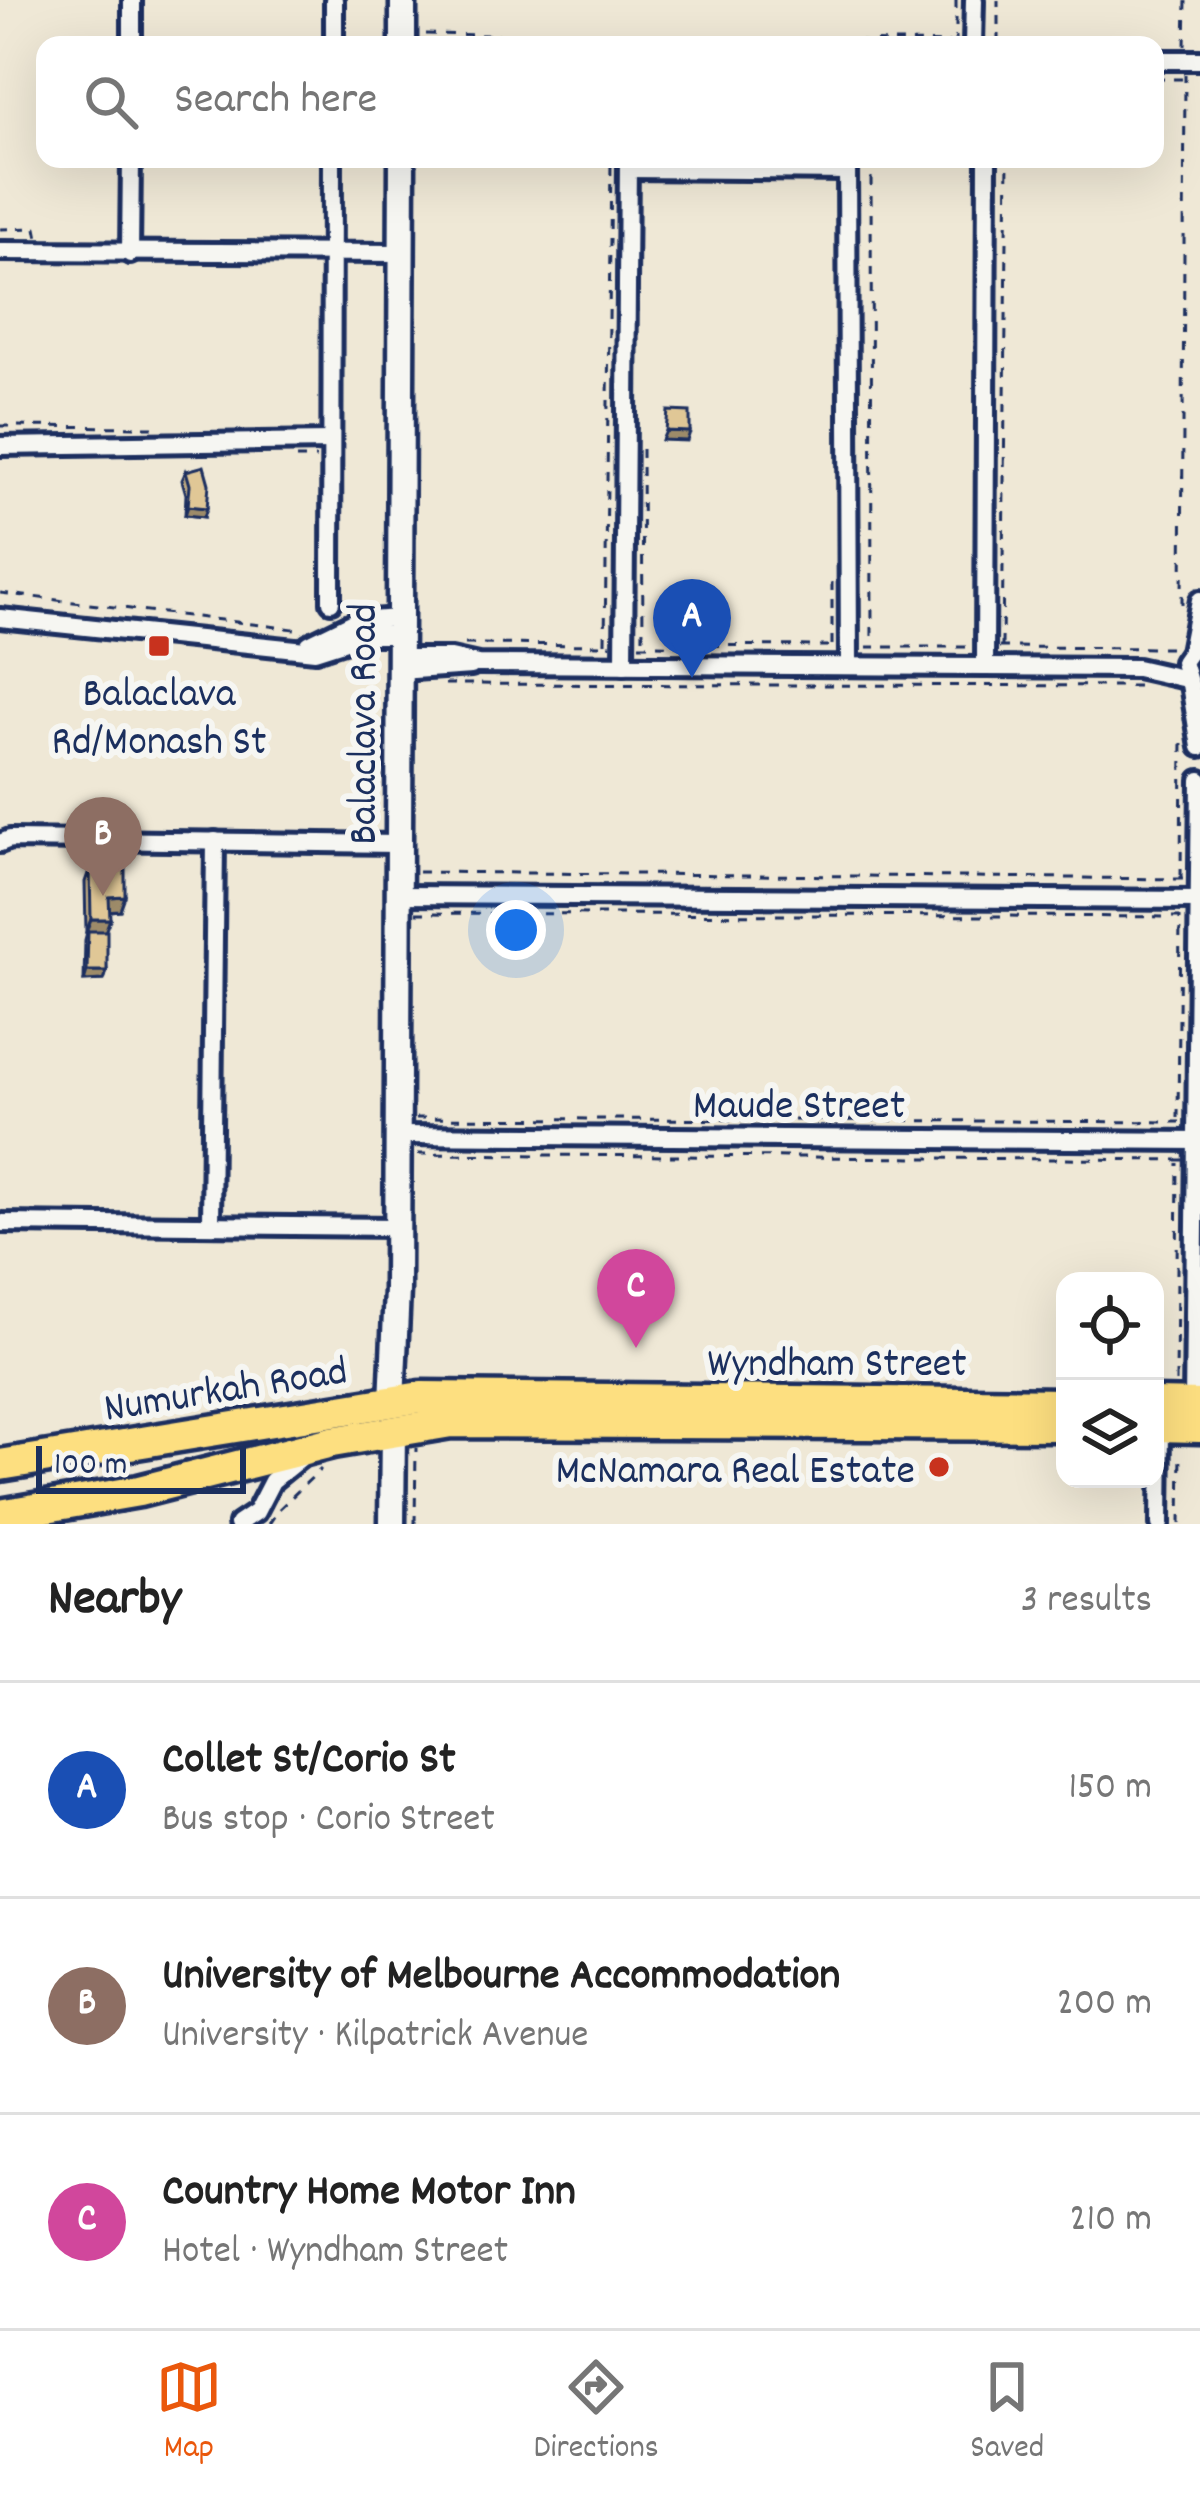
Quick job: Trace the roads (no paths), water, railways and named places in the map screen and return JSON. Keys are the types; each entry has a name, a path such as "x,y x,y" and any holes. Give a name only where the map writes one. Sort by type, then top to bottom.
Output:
{"highway":[{"name":"Wyndham Street","path":"400,1424 470,1397 1056,1403"},
{"name":"Wyndham Street","path":"400,1424 1056,1425"},
{"name":"Numurkah Road","path":"0,1515 320,1456 400,1424"},
{"name":"Numurkah Road","path":"0,1465 400,1424"}],"main road":[{"path":"403,0 413,36"},
{"name":"Balaclava Road","path":"400,1424 397,1227 406,1127 406,904 398,844 402,168"},
{"path":"392,1524 400,1424"}],"street":[{"path":"131,36 132,0"},
{"path":"334,0 334,36"},
{"path":"969,36 974,0"},
{"path":"130,254 131,168"},
{"name":"Balaclava Road","path":"331,602 332,168"},
{"path":"624,665 628,168"},
{"path":"848,168 849,666"},
{"path":"985,667 993,647 987,168"},
{"path":"0,251 402,253"},
{"path":"0,446 331,441"},
{"path":"1191,601 1183,668 1192,683 1200,747"},
{"path":"0,618 314,651 365,635 478,664 1137,668 1192,683"},
{"path":"1137,668 1186,651"},
{"path":"1160,1524 1177,1415 1190,1141 1190,879 1200,780"},
{"path":"0,843 10,839 398,844"},
{"path":"211,1224 215,841"},
{"path":"406,904 1190,904"},
{"name":"Maude Street","path":"406,1127 1190,1141"},
{"path":"0,1223 397,1227"},
{"path":"238,1524 260,1520 272,1480 320,1456"}],"place":[{"name":"Balaclava Rd/Monash St","path":"159,646"},
{"name":"Collet St/Corio St","path":"692,678"},
{"name":"University of Melbourne Accommodation","path":"103,896"},
{"name":"Country Home Motor Inn","path":"636,1348"},
{"name":"McNamara Real Estate","path":"939,1467"}]}
